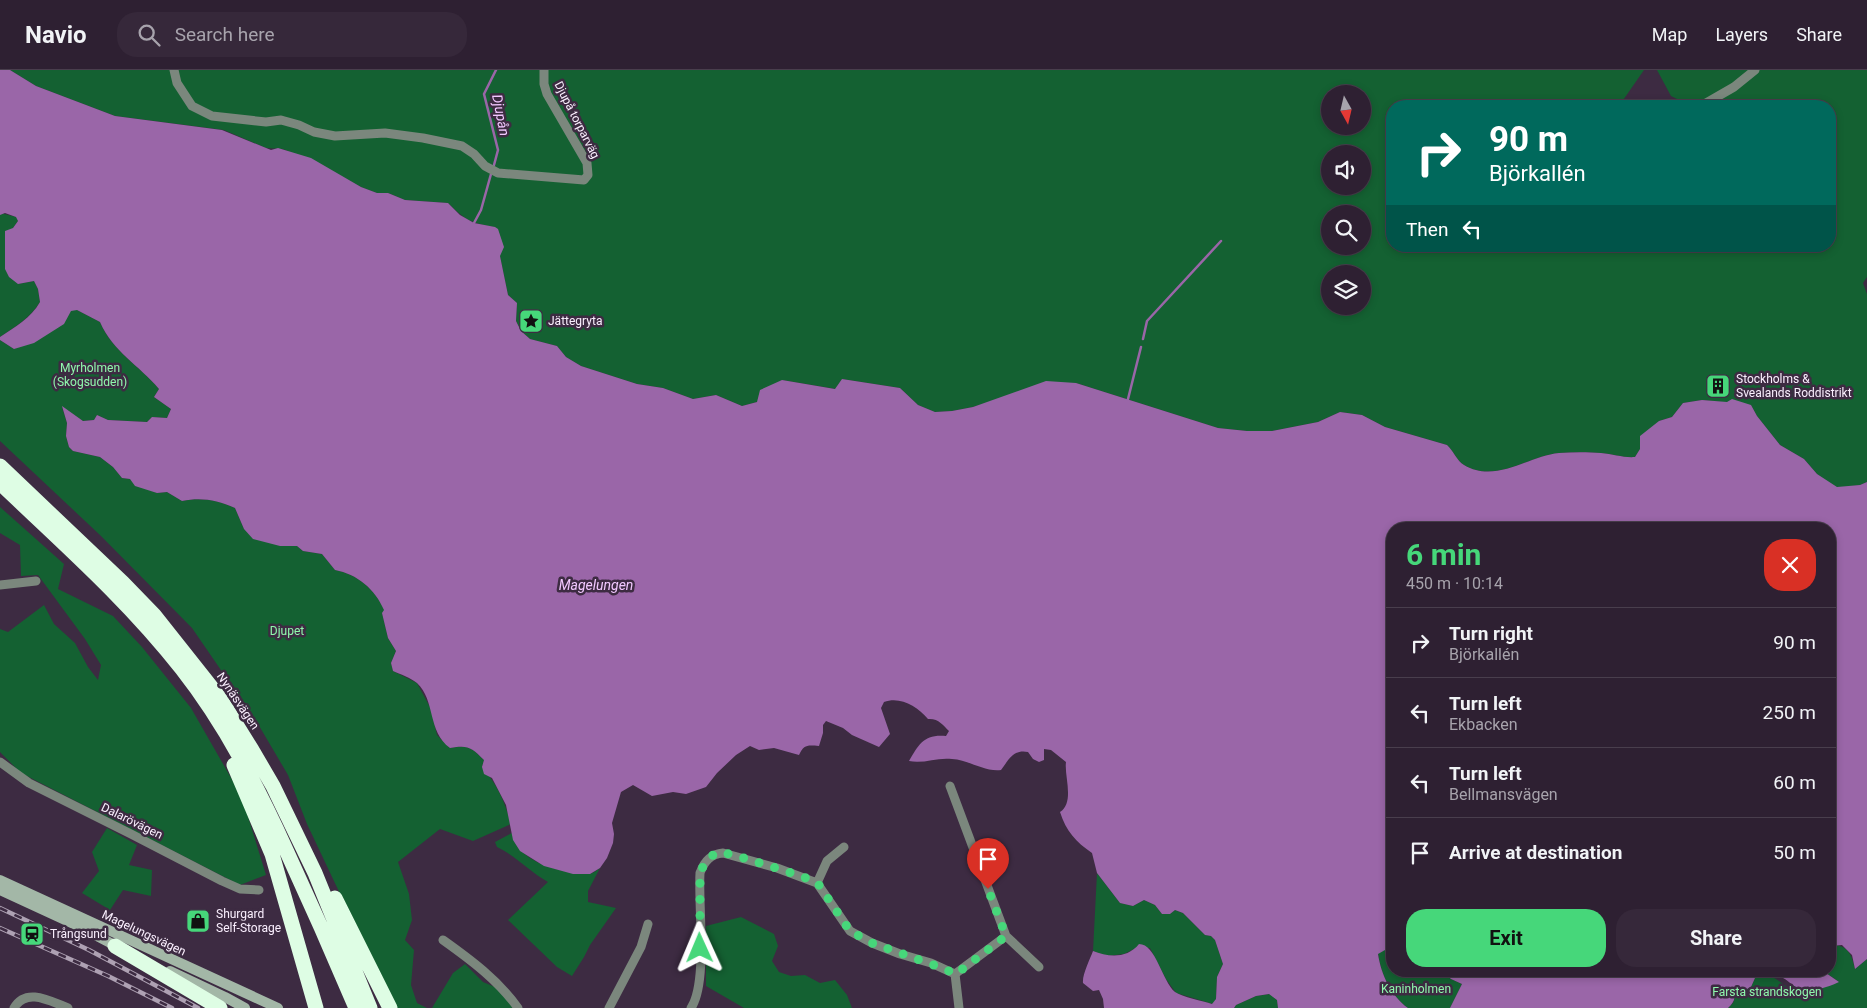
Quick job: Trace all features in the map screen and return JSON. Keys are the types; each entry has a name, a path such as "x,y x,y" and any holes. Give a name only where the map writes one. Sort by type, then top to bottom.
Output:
{"highway":[{"name":"Nynäsvägen","path":"0,466 154,615 219,697 273,786 315,873 370,1008"},
{"name":"Nynäsvägen","path":"0,483 114,593 182,669 207,704 260,794 353,966 356,1008"},
{"path":"182,669 233,762 256,813 272,854 316,1008"},
{"path":"115,946 220,1008"},
{"path":"353,966 390,1008"}],"street":[{"name":"Djupå torparväg","path":"174,70 177,83 192,106 212,116 245,121 266,122 281,120 314,132 335,136 385,133 423,138 462,146 474,154 485,166 498,173 584,180 588,175 587,163 547,94 544,84 544,70"},
{"path":"1712,100 1755,70"},
{"path":"0,585 36,581"},
{"name":"Dalarövägen","path":"0,762 29,783 240,890 259,890"},
{"path":"950,786 1006,936 1039,967"},
{"path":"817,882 827,861 844,848"},
{"path":"691,1008 699,985 700,874 709,857 715,853 731,854 817,882 850,931 872,943 956,974"},
{"name":"Magelungsvägen","path":"0,880 278,1008"},
{"name":"Magelungsvägen","path":"0,890 226,997 245,1008"},
{"path":"609,1008 641,947 648,924"},
{"path":"956,974 1006,936"},
{"path":"443,940 468,958 495,982 518,1008"},
{"path":"956,974 959,1008"},
{"path":"14,1008 26,996 37,996 68,1008"}],"green space":[{"path":"10,70 1644,70 1623,100 1386,100 1386,252 1836,252 1836,100 1679,100 1671,96 1657,70 1867,70 1867,277 1863,283 1867,294 1867,482 1860,485 1837,488 1817,474 1804,459 1780,445 1757,416 1751,405 1702,400 1683,403 1672,417 1659,421 1635,457 1596,453 1559,453 1488,472 1464,465 1447,445 1385,427 1362,415 1340,412 1318,422 1272,431 1218,428 1076,383 1009,396 973,407 935,412 918,405 900,388 842,379 836,389 782,380 757,402 742,406 716,395 693,399 663,388 637,384 581,366 566,357 557,346 530,339 521,331 516,321 517,303 508,295 494,227 469,220 448,203 405,200 388,193 377,193 361,187 323,166 283,149 266,148 224,130 115,116 36,86"},
{"path":"0,213 17,217 18,221 13,228 18,284 34,281 38,289 40,302 17,326 0,337"},
{"name":"Djupet","path":"71,310 77,310 100,322 111,341 159,389 154,397 171,409 167,418 152,417 147,422 108,420 97,415 94,420 83,421 62,407 67,423 66,436 69,447 73,451 100,457 113,467 122,478 130,479 157,493 167,492 182,501 209,500 235,508 244,529 280,546 297,546 303,551 322,554 335,570 358,579 371,589 385,611 382,613 388,638 396,651 391,663 393,671 417,683 431,709 437,735 450,748 469,748 484,760 482,767 500,794 511,824 473,841 440,829 398,862 409,894 412,920 405,940 414,950 411,985 417,1003 427,1008 394,1008 307,824 288,775 258,724 192,628 101,536 0,441 0,340 14,349"},
{"path":"0,507 64,564 58,589 113,616 142,647 191,708 242,797 266,875 240,885 21,773 0,752 0,629 8,632 44,605 54,624 75,643 88,667 98,680 101,665 85,639 38,575 21,576 20,545 0,533"},
{"path":"107,828 137,845 129,865 152,870 151,896 123,890 110,910 82,893 99,871 92,852"},
{"path":"512,833 515,842 521,850 529,857 548,867 590,874 600,868 588,891 588,902 616,908 590,945 572,976 557,967 508,920 548,882 497,847 495,842"},
{"path":"1097,873 1120,903 1133,906 1144,900 1155,905 1162,914 1170,914 1175,910 1183,913 1205,935 1211,936 1215,940 1223,964 1217,977 1216,999 1213,1004 1176,993 1166,979 1150,948 1136,948 1124,954 1107,956 1093,951"},
{"path":"741,917 774,934 778,946 772,961 779,972 791,976 805,975 820,983 835,980 847,995 852,1008 744,1008 706,986 706,926"},
{"name":"Farsta strandskogen","path":"1836,945 1843,947 1849,952 1855,969 1867,959 1867,1008 1728,1008 1733,1003 1735,997 1733,991 1736,988 1743,991 1751,987 1755,978 1772,977 1787,987 1838,981 1832,977 1836,977"},
{"name":"Kaninholmen","path":"1386,949 1386,977 1449,977 1462,984 1450,1008 1408,1008 1388,984 1378,953"},
{"path":"465,964 483,982 495,987 514,1008 432,1008 453,973"},
{"path":"1270,994 1277,1000 1278,1008 1234,1008 1236,1005 1256,996"}],"water":[{"name":"Magelungen","path":"0,70 10,70 36,86 115,116 222,130 271,150 278,148 311,158 361,187 377,193 388,193 405,200 448,203 460,215 474,223 498,229 504,247 500,256 508,295 517,303 516,321 521,331 530,339 557,346 566,357 581,366 637,384 663,388 693,399 716,395 742,406 757,402 760,390 782,380 835,389 842,379 900,388 918,405 935,412 973,407 1046,381 1076,383 1218,428 1272,431 1318,422 1340,412 1362,415 1385,427 1447,445 1464,465 1488,472 1559,453 1596,453 1635,457 1640,449 1640,436 1659,421 1672,417 1683,403 1702,400 1727,402 1732,399 1751,405 1757,416 1780,445 1804,459 1817,474 1837,487 1860,485 1867,482 1867,959 1855,969 1852,955 1842,945 1836,946 1836,522 1386,522 1386,949 1378,954 1388,984 1408,1008 1278,1008 1277,1000 1269,994 1256,996 1236,1005 1234,1008 1104,1008 1099,990 1093,991 1083,983 1085,971 1093,951 1105,955 1117,955 1129,952 1139,944 1145,946 1154,956 1170,987 1175,992 1212,1004 1216,999 1217,977 1223,964 1215,940 1211,936 1205,935 1183,913 1175,910 1170,914 1162,914 1155,905 1144,900 1133,906 1120,903 1097,873 1092,853 1072,836 1062,819 1060,812 1067,802 1068,795 1066,762 1051,750 1044,749 1044,760 1039,762 1033,759 1028,752 1015,753 1001,770 989,769 952,759 920,762 909,761 923,741 932,737 946,736 949,731 937,721 928,719 908,703 896,700 884,702 881,708 890,734 879,747 826,721 823,725 819,746 807,746 799,755 774,748 759,750 750,746 736,755 717,773 706,787 686,794 673,792 652,796 633,785 621,792 612,823 613,843 607,858 600,868 590,874 573,874 544,866 520,851 513,840 506,805 492,778 484,774 482,767 484,760 469,748 450,748 443,741 434,725 423,690 415,681 393,671 391,663 396,651 388,638 382,613 384,610 376,595 370,589 351,575 335,570 322,554 303,551 297,546 280,546 253,539 244,529 235,508 209,500 182,501 167,492 157,493 135,486 130,479 122,478 113,467 100,457 73,451 69,447 66,436 67,423 62,406 83,421 94,420 97,415 108,420 147,422 152,417 167,418 171,409 154,397 159,389 119,350 105,333 100,322 77,310 71,311 64,324 34,343 14,349 0,340 0,337 17,326 40,302 38,289 34,281 18,284 9,277 5,269 5,231 13,228 18,221 16,217 5,213 0,215"},
{"path":"1449,977 1760,977 1755,978 1751,987 1743,991 1736,989 1733,991 1734,1000 1728,1008 1450,1008 1462,984"},
{"path":"1781,977 1832,977 1839,982 1821,989 1808,990 1799,988"}],"waterway":[{"name":"Djupån","path":"494,165 498,150 484,94 496,70"},
{"name":"Djupån","path":"474,223 481,210 491,174"},
{"path":"1143,339 1147,321 1221,241"},
{"path":"1128,399 1141,347"}],"railway":[{"path":"0,908 89,950 198,1008"},
{"path":"0,928 108,976 172,1008"}],"place":[{"name":"Jättegryta","path":"531,321"},
{"name":"Stockholms & Svealands Roddistrikt","path":"1718,386"},
{"name":"Shurgard Self-Storage","path":"198,921"},
{"name":"Trångsund","path":"32,934"}],"route":[{"path":"700,948 700,874 704,864 715,853 731,854 817,882 850,931 872,943 956,974 1006,936 988,889"}],"park label":[{"name":"Myrholmen (Skogsudden)","path":"90,375"}]}
